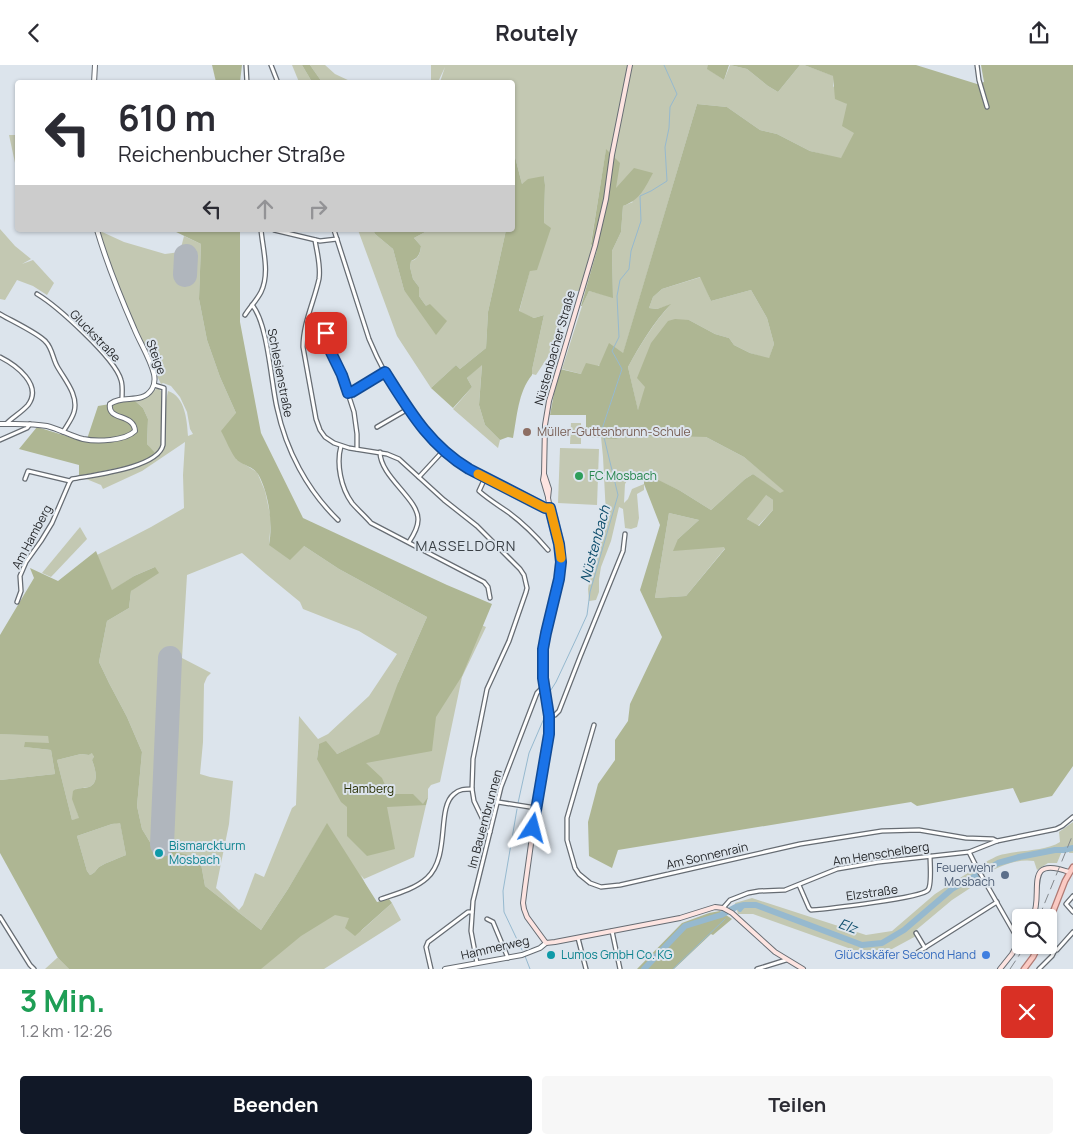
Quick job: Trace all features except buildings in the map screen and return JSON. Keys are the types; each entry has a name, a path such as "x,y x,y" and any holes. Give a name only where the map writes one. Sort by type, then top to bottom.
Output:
{"main road":[{"name":"Nüstenbacher Straße","path":"546,943 532,925 524,909 525,887 536,808 549,734 549,716 542,671 543,649 561,562 559,544 548,498 549,489 544,474 545,425 549,401 592,259 606,199 612,155 630,65"},
{"path":"1035,909 1036,882 1040,873 1052,867 1069,873"},
{"path":"1054,909 1073,867"},
{"name":"Am Henschelberg","path":"546,943 562,942 680,918 716,907 724,908"},
{"path":"724,908 732,913 774,952 803,969"},
{"path":"1000,969 1012,954"},
{"path":"1024,969 1034,954"}],"street":[{"path":"94,80 95,65"},
{"path":"246,65 248,80"},
{"path":"271,65 277,80"},
{"path":"977,65 979,80 987,107"},
{"name":"Steige","path":"98,232 115,285 152,367 154,376 154,385 146,396 139,399 122,399"},
{"path":"245,315 262,290 264,282 265,268 262,232"},
{"path":"282,232 320,241 337,239"},
{"path":"335,232 369,339 385,372 408,409 430,437 457,462 545,508 550,508"},
{"path":"315,240 320,268 319,278 305,326 303,347 316,419 325,437 329,441 341,446 380,452 399,459 444,500 477,526 520,569 526,580 526,592 511,635 487,689 473,759 472,789 474,801 490,832"},
{"name":"Gluckstraße","path":"37,294 74,324 102,352 121,380 122,399"},
{"name":"Schlesienstraße","path":"252,305 256,309 265,337 277,409 291,453 310,486 338,521"},
{"path":"0,314 39,336 46,341 50,348 56,365 69,385 74,397 75,410 63,432"},
{"path":"326,333 325,340 342,375 354,412 357,449"},
{"path":"0,357 22,372 29,380 33,389 32,399 27,407 6,424"},
{"path":"348,393 385,372"},
{"path":"25,479 28,471 70,481 72,479 136,467 158,454 162,450 163,445 164,388 154,385"},
{"path":"0,424 47,426 83,439 116,439 131,435 135,431 134,423 113,414 110,407 112,402 122,399"},
{"path":"377,427 408,409"},
{"path":"0,439 27,429 30,424"},
{"path":"341,446 339,463 344,486 352,502 371,523 484,582 488,587 490,598"},
{"path":"419,477 443,451"},
{"path":"380,452 383,467 417,514 418,524 409,542"},
{"path":"485,478 479,491 518,520 548,550"},
{"name":"Am Hamberg","path":"18,602 21,591 20,576 26,562 52,523 70,481"},
{"path":"549,716 559,711 623,551 625,534"},
{"name":"Im Bauernbrunnen","path":"477,963 471,931 472,912 490,832 507,769 537,693 544,688"},
{"name":"Am Sonnenrain","path":"594,725 567,818 567,840 574,868 590,883 601,887 620,885 800,844 882,831 919,830 997,841"},
{"path":"381,899 417,885 428,877 441,853 447,803 456,792 472,789"},
{"path":"498,802 536,808"},
{"name":"Am Henschelberg","path":"724,908 730,900 748,893 785,890 844,868 970,852 997,841 1056,829 1073,817"},
{"path":"970,852 1012,929"},
{"name":"Elzstraße","path":"799,885 811,910 898,899 928,891 930,886 930,856"},
{"path":"1073,896 1066,904 1073,912"},
{"path":"918,952 997,902"},
{"path":"432,969 426,947 428,942 468,912 472,912"},
{"path":"0,917 34,969"},
{"path":"487,919 493,922 508,958"},
{"path":"612,931 620,969"},
{"path":"916,933 925,948"},
{"path":"1039,969 1052,956 1055,949 1057,950 1073,933"},
{"path":"578,938 586,969"},
{"name":"Hammerweg","path":"449,969 522,955 540,948 546,943"},
{"path":"757,969 786,960"}],"green space":[{"path":"212,65 242,65 240,80 216,80"},
{"path":"292,65 302,65 311,80 298,80"},
{"path":"302,65 310,65 321,80 311,80"},
{"path":"310,65 325,65 335,74 348,80 321,80"},
{"path":"431,65 708,65 708,69 724,80 730,65 747,69 778,92 800,65 804,65 834,76 833,86 847,104 855,133 841,159 810,151 777,134 760,130 727,107 697,104 623,354 581,374 562,369 582,306 589,291 613,297 612,251 621,232 623,206 633,202 616,189 606,150 591,243 597,250 585,291 573,291 565,300 563,324 557,343 536,375 532,374 532,370 544,315 534,318 519,312 544,224 545,185 544,176 522,184 515,157 515,80 441,80 445,67 439,80 431,80"},
{"path":"708,65 729,65 724,80 707,69"},
{"path":"730,65 800,65 778,92 747,69"},
{"path":"804,65 916,65 977,84 984,82 981,65 1073,65 1073,766 1052,796 1020,803 1013,788 917,806 911,802 618,850 612,868 589,856 588,822 598,784 615,760 615,740 628,721 630,704 662,637 640,590 660,525 644,484 644,473 679,490 711,510 753,474 780,493 784,491 744,457 706,437 628,436 616,439 586,437 586,415 550,415 560,369 581,374 586,363 599,366 609,343 623,353 697,104 727,107 760,130 777,134 810,151 841,158 854,133 842,126 847,104 835,99 833,76","holes":["700,277 711,301 751,290 767,318 774,344 769,358 750,353 734,345 729,338 715,334 689,320 675,319 668,321 651,343 637,378 645,387 638,410 628,367 647,334 671,304 657,309 649,308 653,297 662,289","766,495 773,500 773,510 759,526 747,519","669,513 699,520 678,539 673,551 724,547 725,549 686,596 655,598"]},
{"path":"9,135 15,135 15,163"},
{"path":"606,149 620,163 616,188 634,168 653,173 638,197 623,206 621,232 612,251 613,298 589,291 581,306 597,250 591,244"},
{"path":"515,157 522,184 528,179 544,176 544,223 551,228 537,270 530,271 519,311 534,318 544,315 532,375 521,397 513,438 508,437 500,440 485,425 479,405 482,365 467,378 472,387 453,408 431,388 456,365 460,369 486,348 488,312 506,232 515,232"},
{"path":"0,229 15,246 31,259 22,264 33,260 54,283 47,295 33,286 17,280 5,300 0,299"},
{"name":"Hamberg","path":"100,232 124,242 165,254 180,252 184,236 201,244 199,299 207,340 220,377 236,413 236,459 257,472 265,491 271,519 269,545 304,546 339,569 427,617 398,683 466,619 486,627 462,677 440,782 431,785 428,789 428,797 424,805 426,805 414,857 364,879 361,875 377,908 361,931 392,903 401,920 324,969 238,969 268,945 327,824 261,930 205,886 200,858 163,858 156,860 153,847 142,829 137,806 142,752 127,717 99,662 107,621 129,608 131,591 155,567 134,576 112,591 97,555 184,508 185,442 142,471 103,489 101,485 79,476 137,464 155,454 147,444 148,419 143,408 134,400 146,398 156,389 161,391 161,401 166,401 168,391 178,398 184,409 188,436 193,434 190,429 187,412 180,397 171,386 161,384 150,351 143,344 115,285 105,257","holes":["242,553 300,602 303,609 359,631 397,654 369,696 328,734 318,739 299,716 296,805 292,808 264,877 255,873 243,905 239,910 216,888 229,824 233,781 200,774 203,742 204,684 211,673 182,658 187,575","365,741 340,757 317,759 319,744 337,754"]},
{"name":"Hamberg","path":"176,232 240,232 240,322 261,433 303,518 492,604 462,676 436,717 432,751 366,763 382,778 389,794 413,794 423,804 428,797 426,805 387,807 395,849 367,856 347,836 347,807 341,802 317,759 319,744 326,741 337,754 379,734 398,683 427,617 339,569 304,546 290,560 269,545 271,528 269,509 262,482 256,471 236,459 221,431 236,413 220,377 207,340 199,299 201,244"},
{"path":"359,232 374,232 393,249 404,290 426,306 419,296 419,287 413,279 410,267 411,261 419,255 421,246 414,238 425,232 506,232 488,312 486,348 460,369 456,365 431,388 397,336"},
{"path":"374,232 425,232 414,238 421,246 419,255 411,261 410,267 413,279 419,287 419,296 426,306 430,304 447,321 436,335 404,290 393,249"},
{"path":"701,277 711,301 751,290 767,318 774,344 769,359 750,353 734,345 729,338 715,334 689,320 646,387 638,411 628,367 647,335 670,305 657,309 649,308 653,297 662,289"},
{"path":"482,364 479,405 485,425 500,440 498,448 453,409 472,387 467,378"},
{"path":"134,400 143,408 148,419 147,444 156,454 137,464 79,476 79,465 19,449 37,427 86,442 98,406"},
{"path":"571,423 581,423 581,444 570,444"},
{"path":"628,436 706,437 744,457 785,491 780,494 753,474 711,510 679,490 644,474 630,476 625,484 624,503 632,489 644,484 644,490 637,494 639,518 637,527 625,528 623,509 619,507 611,541 601,567 599,592 596,600 589,601 588,589 595,546 606,515 601,437 616,439"},
{"name":"FC Mosbach","path":"560,448 599,449 597,505 558,503"},
{"path":"765,494 773,500 773,510 758,526 747,519"},
{"path":"669,513 699,520 678,539 727,546 686,596 655,598"},
{"path":"80,527 87,539 51,577 42,573"},
{"path":"96,551 112,590 134,576 155,567 159,573 131,591 129,608 107,621 99,662 127,717 142,752 137,806 142,829 153,847 156,860 163,858 167,850 200,858 205,886 261,930 327,823 377,902 389,899 392,903 355,936 345,928 349,918 335,915 301,936 261,969 69,969 58,958 0,853 0,780 55,774 51,750 24,747 25,742 49,743 48,736 0,734 0,635 34,578 30,568 58,581","holes":["92,753 96,779 89,787 73,791 72,799 79,818 72,820 57,760","120,823 126,855 102,865 90,875 87,871 77,836"]},
{"path":"0,734 48,735 50,743 25,743 25,747 51,750 55,774 0,780"},
{"path":"93,752 94,758 92,760 96,779 89,787 76,789 77,812 80,819 72,820 57,760 81,754 89,755"},
{"path":"120,822 126,855 102,865 90,875 87,871 77,836"},
{"path":"1073,822 1073,853 1069,853 1070,850 1062,851 1057,863 1048,863 1037,870 1034,861 1021,861 1002,866 983,875 980,865 996,857 1048,847 1060,842 1059,832"},
{"path":"974,869 981,881 952,900 915,931 918,935 892,949 865,954 753,914 738,914 735,903 752,898 866,935 892,931 935,894"},
{"path":"720,911 732,919 713,935 711,934 674,969 637,969 682,923"},
{"path":"57,958 69,969 45,969"}],"waterway":[{"name":"Nüstenbach","path":"549,693 587,615 590,592 618,495 602,429 622,369 612,351 619,337 617,296 620,280 629,269 631,251 641,221 640,196 667,181 665,147 669,128 670,107 677,94 664,65"},
{"name":"Nüstenbach","path":"518,803 529,753 545,716"},
{"name":"Nüstenbach","path":"517,809 503,891 504,912 522,950"},
{"name":"Elz","path":"644,969 685,926 721,915 744,905 756,905 862,945 882,943 904,930 952,889 998,863 1019,857 1073,848"},
{"name":"Elz","path":"740,910 744,905"},
{"path":"673,969 725,919"},
{"name":"Nüstenbach","path":"525,956 530,969"}],"runway":[{"path":"185,275 186,256"},
{"path":"162,845 170,658"}],"railway":[{"path":"1042,909 1073,834"},
{"path":"1010,969 1020,954"}],"slow traffic":[{"path":"478,474 545,508 550,508 561,558"}],"place":[{"name":"Müller-Guttenbrunn-Schule","path":"527,432"},
{"name":"FC Mosbach","path":"579,476"},
{"name":"Bismarckturm Mosbach","path":"159,853"},
{"name":"Feuerwehr Mosbach","path":"1005,875"},
{"name":"Lumos GmbH Co. KG","path":"551,955"},
{"name":"Glückskäfer Second Hand","path":"986,955"}],"district":[{"name":"MASSELDORN","path":"466,546"}],"route":[{"path":"326,333 324,338 342,375 348,393 385,372 408,409 443,451 469,469 545,508 550,508 559,544 561,562 543,649 542,664 549,716 549,734 533,828"}]}
